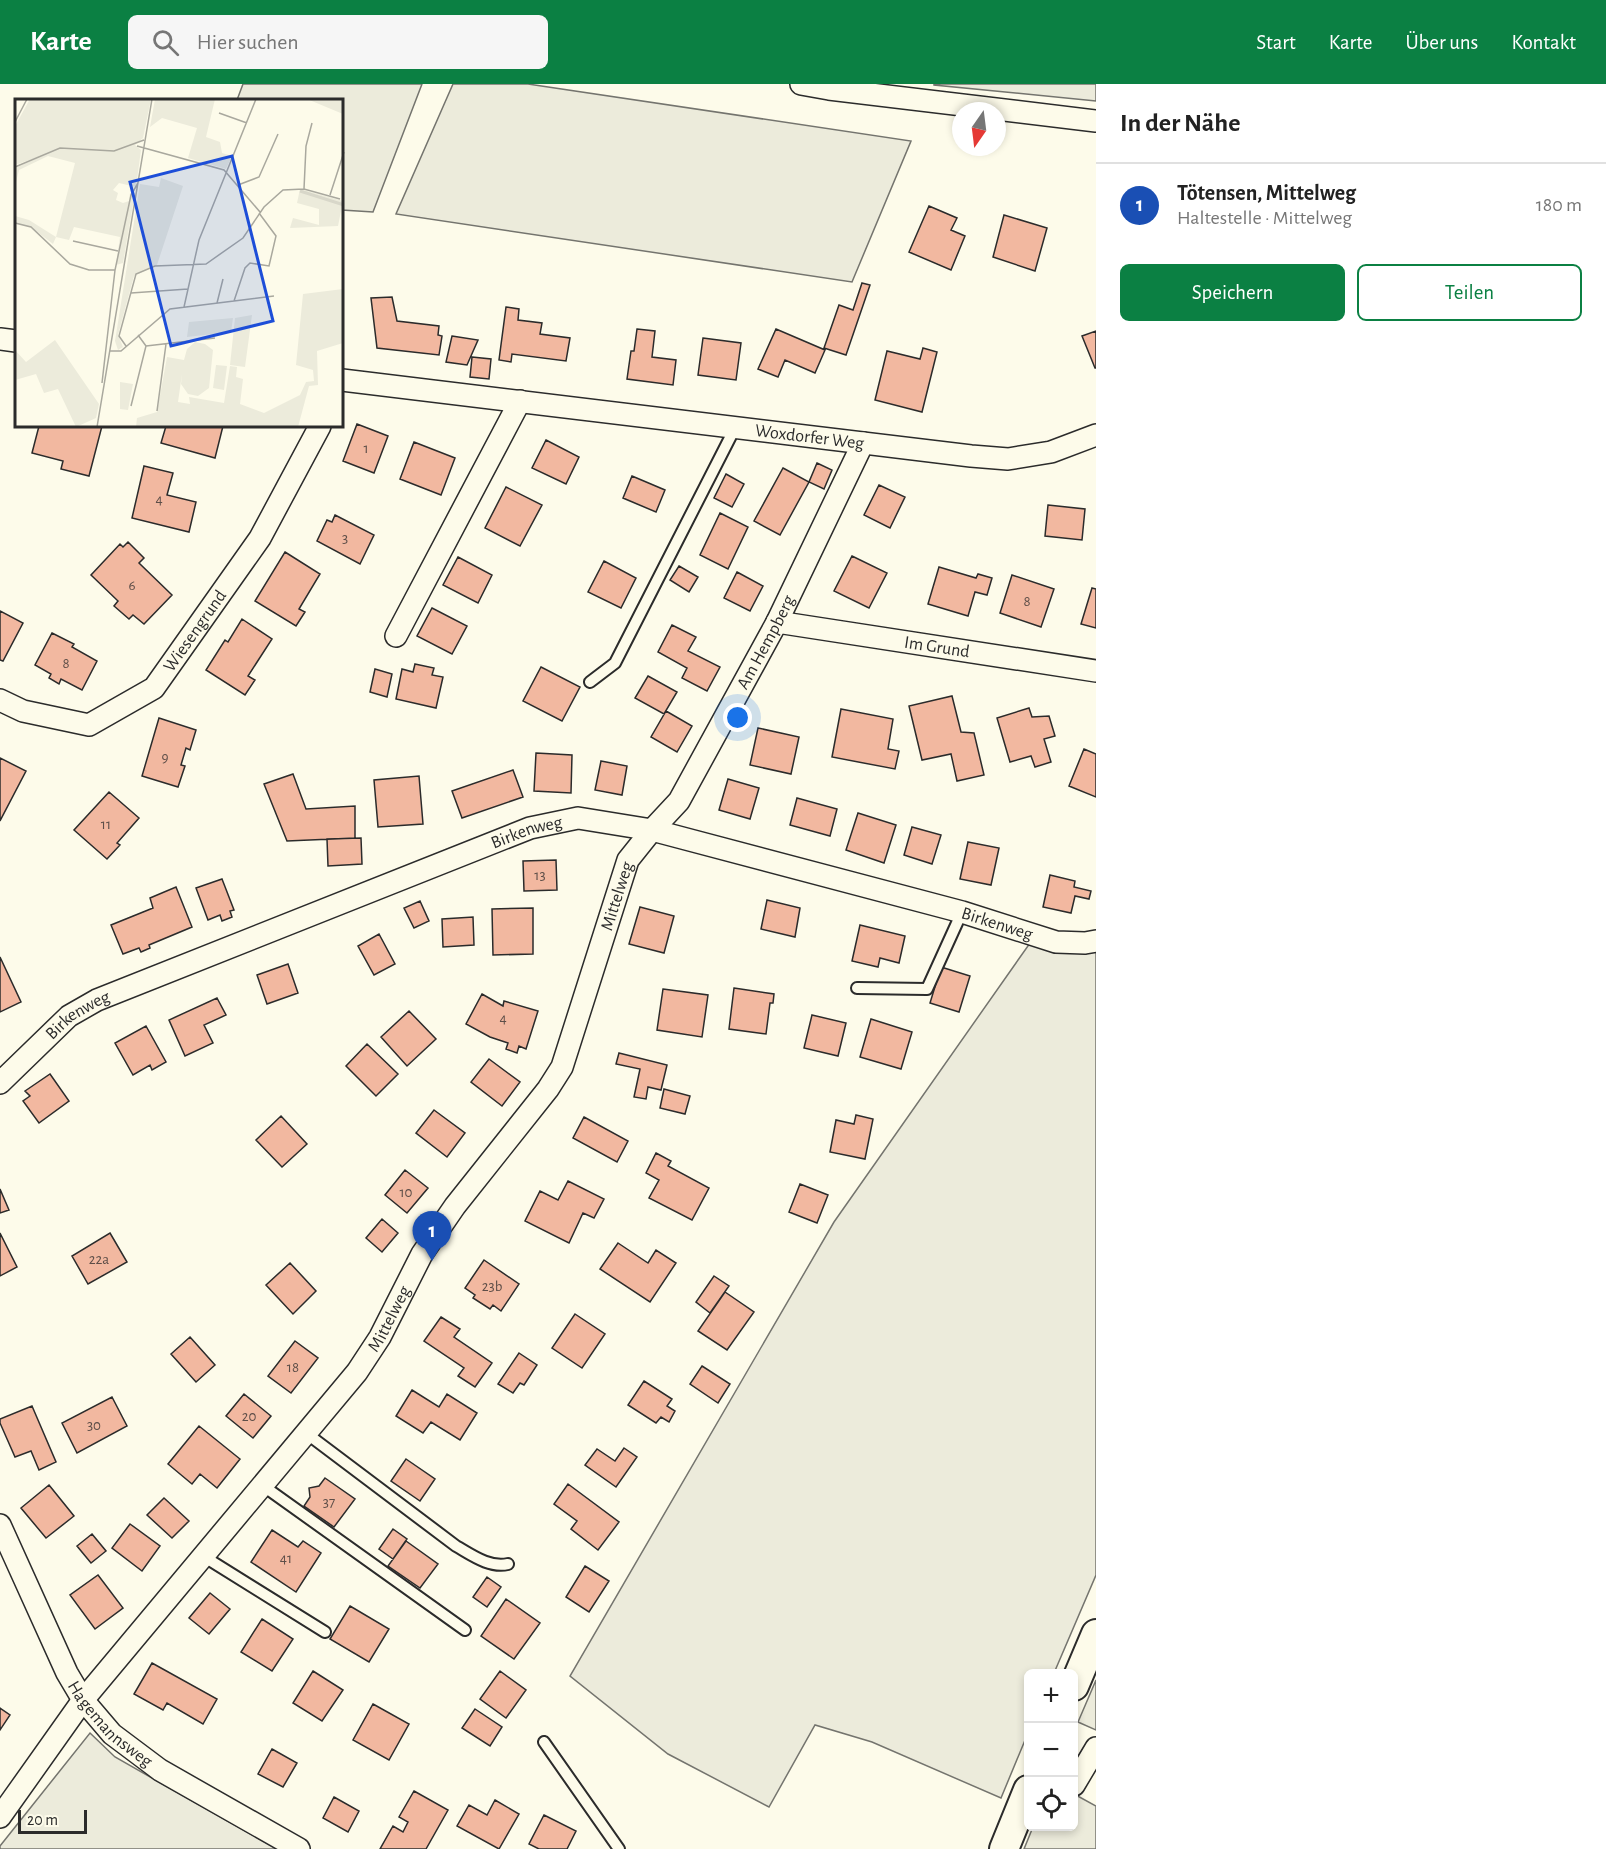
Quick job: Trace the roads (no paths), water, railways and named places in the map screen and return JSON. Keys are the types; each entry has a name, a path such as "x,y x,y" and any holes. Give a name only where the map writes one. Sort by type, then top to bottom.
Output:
{"main road":[{"path":"1078,1677 1096,1634"},
{"path":"1004,1849 1024,1809"}],"street":[{"path":"801,84 1096,121"},
{"path":"0,339 15,341"},
{"name":"Woxdorfer Weg","path":"344,382 1008,459 1051,452 1096,435"},
{"path":"396,636 520,402"},
{"name":"Wiesengrund","path":"0,700 23,711 89,725 154,688 260,538 319,428"},
{"name":"Am Hempberg","path":"652,830 679,801 777,622 863,443"},
{"name":"Im Grund","path":"777,622 1096,671"},
{"name":"Birkenweg","path":"0,1083 69,1016 97,1000 530,828 578,818 652,830 962,912 1056,942 1096,941"},
{"name":"Mittelweg","path":"0,1817 83,1700 357,1372 380,1337 422,1254 455,1206 548,1089 562,1067 628,860 652,830"},
{"name":"Hagemannsweg","path":"0,1525 5,1547 67,1673 83,1700 112,1734 160,1770 299,1849"},
{"path":"1078,1778 1096,1748"}],"lane":[{"path":"590,682 615,663 735,428"},
{"path":"857,988 927,989 962,912"},
{"path":"306,1433 456,1546 497,1566 508,1564"},
{"path":"262,1485 465,1629"},
{"path":"203,1556 325,1632"},
{"path":"544,1742 619,1849"}],"place":[{"name":"Tötensen, Mittelweg","path":"432,1261"}]}
